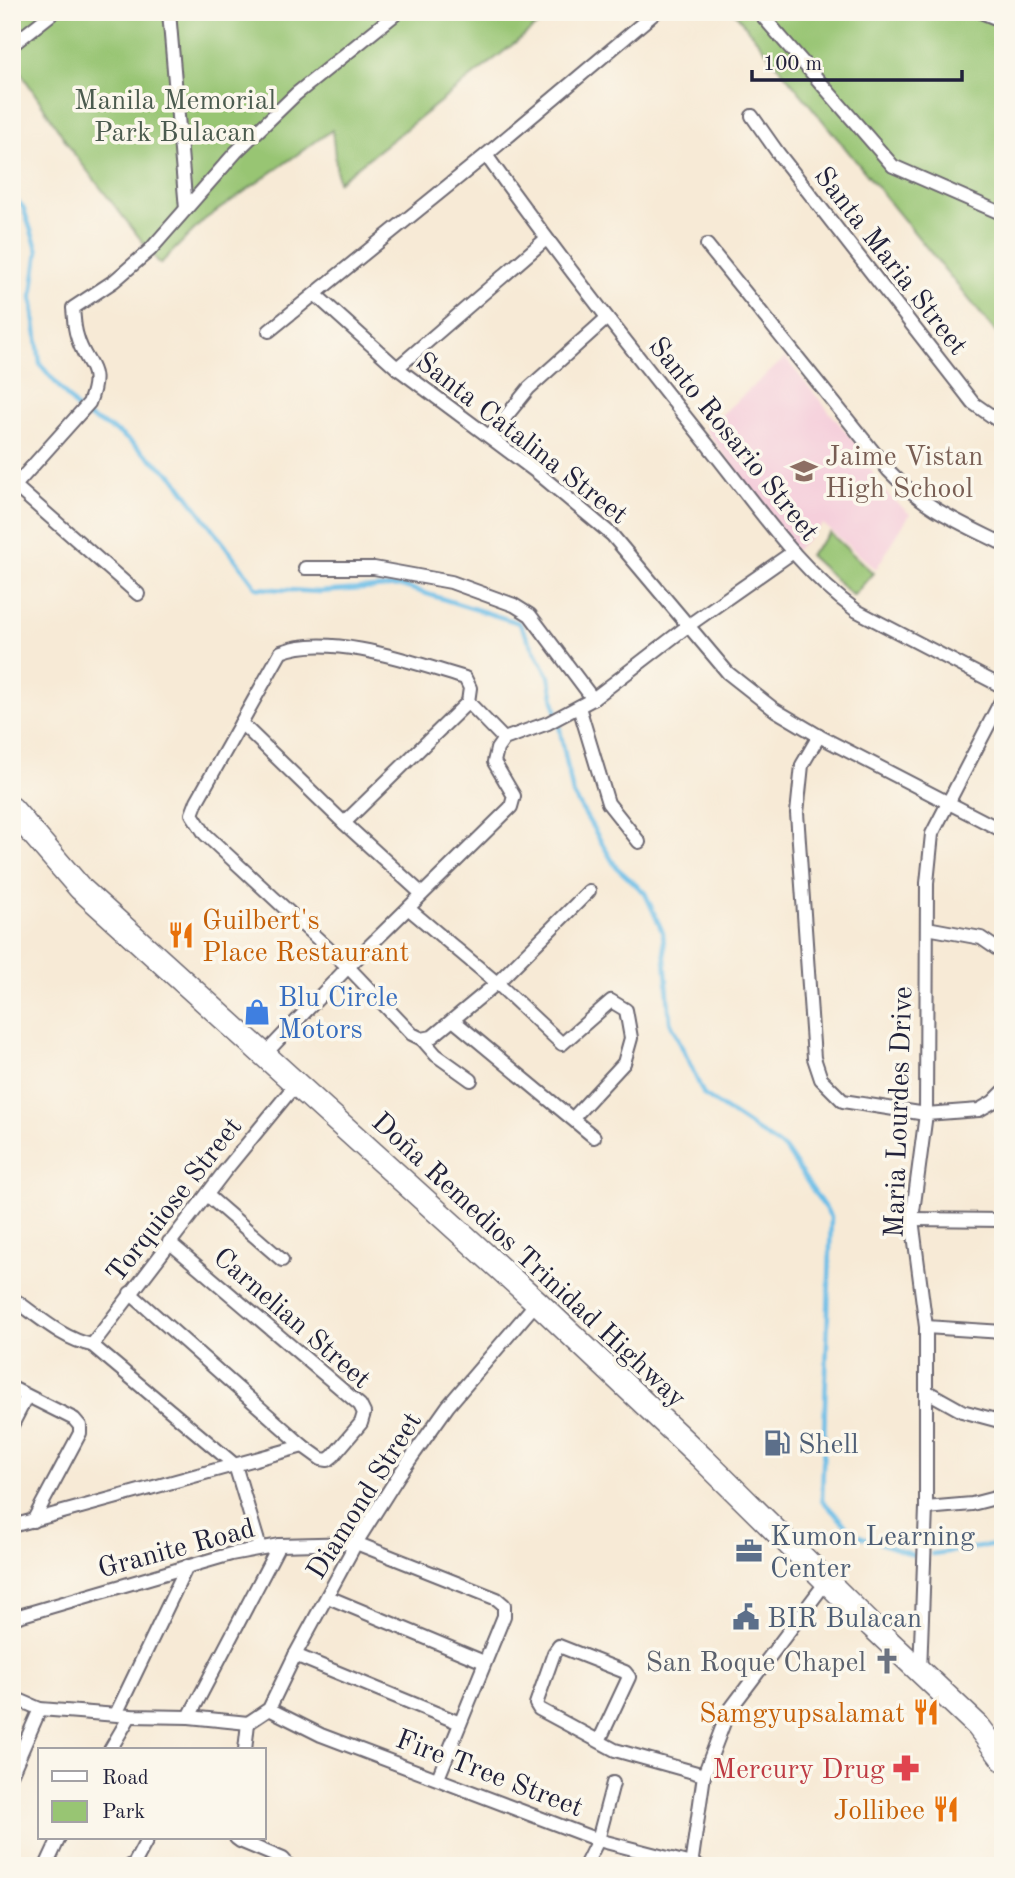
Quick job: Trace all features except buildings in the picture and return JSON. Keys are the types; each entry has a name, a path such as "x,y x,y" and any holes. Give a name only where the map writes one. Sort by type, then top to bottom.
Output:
{"highway":[{"name":"Doña Remedios Trinidad Highway","path":"12,809 80,888 537,1301 978,1726 1003,1759"}],"street":[{"path":"12,45 54,12"},
{"path":"169,12 186,209"},
{"path":"138,594 14,487 89,403 96,376 77,337 73,308 114,281 150,250 236,152 296,94 398,12"},
{"path":"269,331 486,155 656,12"},
{"path":"759,12 892,166 1003,214"},
{"path":"981,12 1003,21"},
{"name":"Santa Maria Street","path":"752,116 973,403 1003,424"},
{"name":"Santo Rosario Street","path":"486,155 607,318 793,552 836,596 857,611 1003,687"},
{"path":"397,368 546,239"},
{"path":"707,245 906,489 929,507 1003,544"},
{"name":"Santa Catalina Street","path":"316,295 397,368 539,474 612,535 728,673 775,710 819,736 1003,831"},
{"path":"490,436 529,388 607,318"},
{"path":"264,1055 348,967 511,807 514,796 494,762 497,749 504,739 548,723 593,699 689,625 793,552"},
{"path":"305,568 374,568 451,582 514,605 530,615 593,699"},
{"path":"344,823 468,702 470,688 465,678 368,650 298,645 281,652 192,814 205,834 348,967 412,1034 422,1039 436,1055 471,1080"},
{"name":"Maria Lourdes Drive","path":"920,1672 926,1508 926,1327 912,1219 926,1114 927,883 932,834 1003,697"},
{"path":"468,702 504,739"},
{"path":"576,709 608,803 639,842"},
{"path":"242,723 344,823 422,894"},
{"path":"819,736 802,765 797,813 814,1058 821,1079 843,1101 926,1114 979,1110 1003,1092"},
{"path":"422,1039 432,1037 497,983 589,891"},
{"path":"408,909 497,983 562,1044 611,1001 626,1010 631,1038 624,1063 573,1118"},
{"path":"928,928 981,938 1003,953"},
{"path":"453,1020 594,1137"},
{"name":"Torquiose Street","path":"92,1345 169,1242 296,1084"},
{"path":"207,1195 282,1260"},
{"path":"912,1219 1003,1220"},
{"name":"Carnelian Street","path":"130,1293 321,1459 328,1460 361,1423 364,1413 360,1405 169,1242"},
{"path":"12,1298 65,1335 92,1345 235,1465 260,1548"},
{"name":"Diamond Street","path":"269,1709 295,1654 356,1543 399,1475 448,1406 537,1301"},
{"path":"926,1327 1003,1332"},
{"path":"12,1388 75,1419 80,1426 80,1433 33,1521"},
{"path":"926,1391 962,1411 1003,1422"},
{"path":"12,1425 27,1396"},
{"path":"12,1527 303,1446"},
{"path":"926,1508 972,1504 1003,1496"},
{"path":"356,1543 497,1599 504,1605 503,1616 438,1778"},
{"name":"Granite Road","path":"12,1618 187,1566 260,1548 356,1543"},
{"path":"189,1717 279,1545"},
{"path":"116,1714 187,1566"},
{"path":"694,1865 704,1775 729,1712 827,1583"},
{"path":"328,1597 484,1662"},
{"path":"599,1741 629,1676 625,1672 559,1646 536,1704 539,1709 573,1725 599,1741 627,1754 704,1775"},
{"path":"295,1654 460,1723"},
{"path":"12,1697 40,1709 248,1723 269,1709"},
{"path":"12,1773 40,1709"},
{"name":"Fire Tree Street","path":"269,1709 321,1735 598,1840 694,1865"},
{"path":"111,1748 130,1716"},
{"path":"245,1748 248,1723"},
{"path":"585,1866 598,1840 613,1783"},
{"path":"46,1866 58,1840"},
{"path":"134,1865 148,1840"},
{"path":"239,1840 283,1859 289,1866"}],"shaded area":[{"name":"Jaime Vistan High School","path":"785,358 866,456 878,486 910,514 876,569 823,524 795,551 705,429"}],"green space":[{"name":"Manila Memorial Park Bulacan","path":"12,12 554,12 338,182 332,130 204,220 160,264 75,155 16,65 12,54"},
{"path":"734,12 1003,12 1003,341"},
{"path":"830,533 873,573 853,596 809,555"}],"waterway":[{"path":"12,195 23,207 38,251 32,296 40,364 81,413 119,433 173,476 257,588 319,592 402,586 519,623 549,676 573,794 616,867 645,893 663,933 670,1021 704,1095 786,1150 831,1217 822,1500 854,1534 913,1555"},
{"path":"932,1554 1003,1544"}],"place":[{"name":"Jaime Vistan High School","path":"804,471"},
{"name":"Guilbert's Place Restaurant","path":"181,935"},
{"name":"Blu Circle Motors","path":"257,1012"},
{"name":"Shell","path":"777,1443"},
{"name":"Kumon Learning Center","path":"749,1551"},
{"name":"BIR Bulacan","path":"746,1617"},
{"name":"San Roque Chapel","path":"887,1661"},
{"name":"Samgyupsalamat","path":"926,1712"},
{"name":"Mercury Drug","path":"906,1768"},
{"name":"Jollibee","path":"946,1809"}]}
